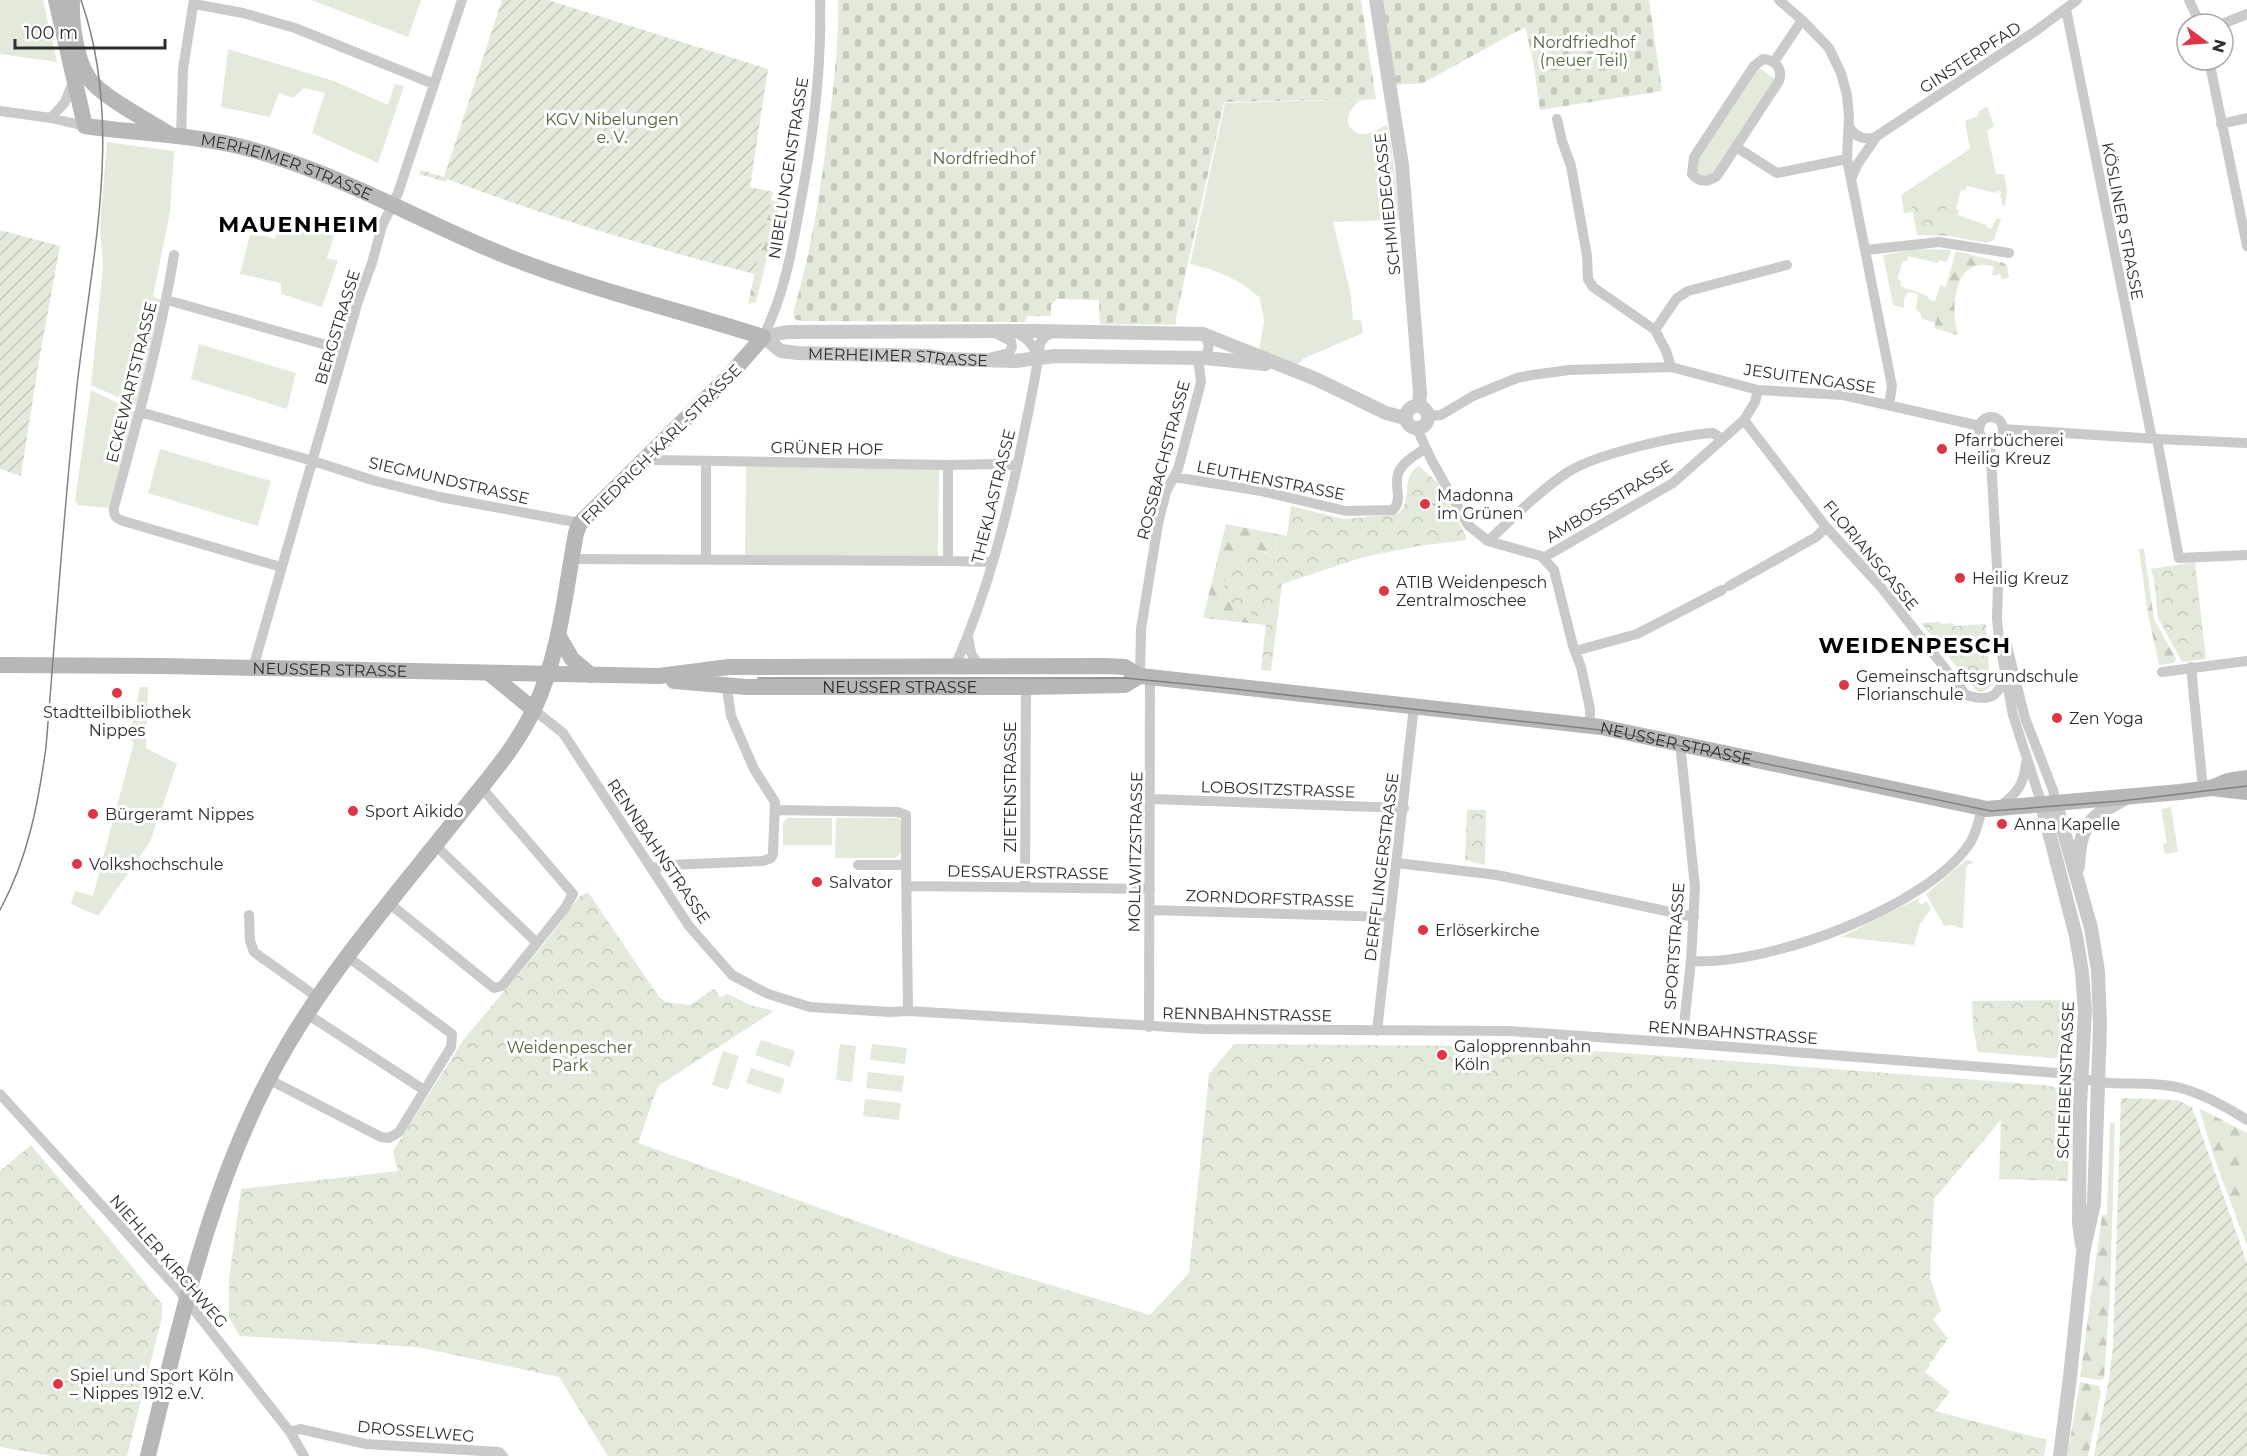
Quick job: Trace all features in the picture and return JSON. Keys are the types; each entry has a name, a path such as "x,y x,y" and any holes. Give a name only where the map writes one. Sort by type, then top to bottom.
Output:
{"main road":[{"path":"56,0 85,126"},
{"path":"72,0 71,16 80,59 89,78 113,99 177,137"},
{"name":"MERHEIMER STRASSE","path":"85,126 232,145 303,166 498,253 551,273 763,337"},
{"name":"FRIEDRICH-KARL-STRASSE","path":"147,1456 187,1300 217,1196 268,1079 317,997 500,763 534,710 549,674 580,523 730,375 763,337"},
{"path":"558,635 572,659 591,675"},
{"name":"NEUSSER STRASSE","path":"0,665 659,676 729,667 1125,667 1145,676 1590,726 1988,809 2207,789 2247,792"},
{"path":"489,673 534,710"},
{"name":"NEUSSER STRASSE","path":"659,676 674,681 746,687 1026,687 1125,685 1145,676"},
{"name":"NEUSSER STRASSE","path":"2207,789 2228,781 2247,778"}],"street":[{"name":"BERGSTRASSE","path":"253,668 344,350 382,228 398,193 462,0"},
{"name":"NIBELUNGENSTRASSE","path":"763,337 775,315 789,261 804,186 818,90 820,0"},
{"name":"SCHMIEDEGASSE","path":"1376,0 1402,165 1423,411"},
{"path":"1779,0 1829,48 1847,95 1850,127 1847,159 1892,386 1889,405"},
{"name":"GINSTERPFAD","path":"1852,178 1857,165 1877,136 2028,36 2077,0"},
{"path":"177,137 183,69 194,2 294,28 434,84"},
{"name":"KÖSLINER STRASSE","path":"2066,9 2179,558 2247,555"},
{"path":"1774,62 1802,20"},
{"path":"1763,59 1774,62 1780,70 1779,81 1736,147 1715,178 1702,181 1696,179 1692,174 1694,157 1754,66 1763,59"},
{"path":"2211,72 2247,246"},
{"path":"51,118 65,102 74,80"},
{"name":"MERHEIMER STRASSE","path":"0,111 51,118 85,126"},
{"path":"2221,123 2247,118"},
{"path":"1557,119 1562,141 1572,166 1587,256 1588,279 1593,287 1654,330 1666,351 1671,367"},
{"path":"1850,127 1855,135 1863,138 1877,136"},
{"path":"1736,147 1777,173 1847,159"},
{"path":"1866,250 1923,242 1940,242 2009,253"},
{"name":"ECKEWARTSTRASSE","path":"174,255 167,300 114,507 115,516 123,521 282,567"},
{"path":"1654,330 1677,298 1688,291 1787,265"},
{"path":"167,300 344,350"},
{"path":"1038,359 1040,343 1046,336 1057,331"},
{"name":"MERHEIMER STRASSE","path":"763,337 787,332 1057,331 1203,334 1316,379 1386,413 1405,418"},
{"path":"977,361 1009,353 1012,347 1006,337 991,332"},
{"path":"1015,332 1028,339 1034,346 1038,359"},
{"path":"1202,358 1209,350 1209,343 1203,334"},
{"name":"MERHEIMER STRASSE","path":"763,337 781,351 928,356 1015,362 1054,356 1202,358 1283,366"},
{"name":"ROSSBACHSTRASSE","path":"1145,676 1141,629 1152,562 1166,492 1178,469 1201,382 1202,358"},
{"name":"THEKLASTRASSE","path":"955,666 968,637 993,562 1017,466 1038,359"},
{"name":"JESUITENGASSE","path":"1423,411 1441,415 1473,396 1516,378 1532,375 1569,370 1671,367 1758,390 1843,395 1980,426"},
{"name":"AMBOSSSTRASSE","path":"1543,558 1673,483 1744,420 1755,402 1758,390"},
{"path":"1409,409 1423,411 1424,426 1418,429 1411,427 1405,418 1409,409"},
{"name":"SIEGMUNDSTRASSE","path":"140,412 372,480 440,497 580,523"},
{"path":"1993,417 2000,421 2003,429 1999,437 1990,440 1983,436 1980,426 1986,418 1993,417"},
{"name":"FLORIANSGASSE","path":"1744,420 1826,528 1881,587 1966,695 1975,698 1991,697 2000,690 2005,676"},
{"path":"1418,429 1463,520 1473,531 1488,542 1533,553 1543,558 1554,570 1583,677 1590,709 1590,726"},
{"path":"2003,429 2154,439 2247,442"},
{"path":"1488,542 1551,485 1580,465 1699,434 1713,433 1722,440"},
{"path":"1990,440 1998,586 1996,619 2005,676 2026,760 2049,805"},
{"name":"LEUTHENSTRASSE","path":"1174,477 1261,491 1346,511 1393,510 1398,502 1398,476 1404,464 1426,448"},
{"name":"GRÜNER HOF","path":"650,456 656,460 1017,466"},
{"path":"706,461 706,560"},
{"path":"948,465 948,561"},
{"path":"1575,651 1637,634 1816,537 1826,528"},
{"path":"571,558 993,562"},
{"path":"1998,586 2017,692 2053,790 2049,805"},
{"path":"968,637 971,653 979,666"},
{"path":"2162,672 2247,661"},
{"path":"652,868 669,865 768,860 773,854 775,810 773,797 754,769 731,716 726,685 726,672 729,667"},
{"path":"2191,667 2207,789"},
{"name":"MOLLWITZSTRASSE","path":"1145,676 1151,799 1149,1027"},
{"name":"ZIETENSTRASSE","path":"1025,886 1026,687"},
{"name":"DERFFLINGERSTRASSE","path":"1377,1031 1414,706"},
{"name":"RENNBAHNSTRASSE","path":"534,710 563,734 689,926 727,970 742,981 768,994 811,1008 908,1011 1149,1027 1509,1031 1682,1042 2070,1074 2098,1083"},
{"name":"SPORTSTRASSE","path":"1680,744 1695,887 1691,961 1682,1042"},
{"path":"1691,961 1711,962 1750,957 1822,935 1893,906 1936,878 1960,856 1975,835 1988,809 1999,807 2018,791 2024,780 2026,760"},
{"path":"390,904 494,988 502,986 565,908 573,894 481,787"},
{"name":"SCHEIBENSTRASSE","path":"2077,875 2079,846 2085,827 2101,813 2127,798"},
{"name":"LOBOSITZSTRASSE","path":"1151,799 1404,808"},
{"name":"SCHEIBENSTRASSE","path":"2049,805 2077,875 2091,928 2098,971 2100,1025 2094,1203 2083,1253 2060,1456"},
{"name":"SCHEIBENSTRASSE","path":"2049,805 2080,956 2085,1011 2080,1106 2079,1202 2083,1253"},
{"path":"775,810 903,812 906,815 908,1011"},
{"path":"435,845 537,943"},
{"path":"1397,863 1497,875 1694,917"},
{"path":"858,865 906,865"},
{"name":"DESSAUERSTRASSE","path":"907,886 1149,889"},
{"name":"ZORNDORFSTRASSE","path":"1149,910 1390,916"},
{"path":"249,915 250,941 254,952 317,997"},
{"path":"268,1079 386,1138 397,1134 451,1047 452,1034 348,957"},
{"path":"307,1014 424,1090"},
{"name":"SCHEIBENSTRASSE","path":"2098,1083 2170,1085 2181,1088 2247,1120"},
{"name":"NIEHLER KIRCHWEG","path":"0,1094 187,1300 290,1432 304,1456"},
{"name":"DROSSELWEG","path":"290,1432 300,1429 366,1444 499,1452 503,1456"}],"green space":[{"path":"0,0 43,0 57,62 0,54"},
{"path":"311,0 421,0 408,37"},
{"name":"KGV Nibelungen e. V.","path":"502,0 548,0 768,69 750,187 773,192 755,274 638,243 447,179 446,182 419,174 421,170 444,177"},
{"name":"Nordfriedhof","path":"838,0 1361,0 1376,99 1224,102 1176,325 1100,324 1099,300 1057,299 1051,305 1051,316 1027,316 1025,322 801,321 795,319 793,313 814,226 821,182 835,69"},
{"name":"Nordfriedhof (neuer Teil)","path":"1381,0 1649,0 1662,91 1540,110 1533,60 1525,27 1423,83 1395,85"},
{"path":"228,49 334,81 388,105 395,84 404,86 378,163 312,133 325,93 304,88 293,98 279,93 270,117 221,107"},
{"path":"1757,67 1777,80 1713,175 1701,176 1696,171 1695,162"},
{"path":"1376,99 1359,101 1351,111 1348,122 1353,130 1361,134 1370,133 1387,125 1400,220 1333,222 1351,295 1353,320 1361,320 1363,333 1303,359 1298,364 1259,352 1264,321 1260,298 1227,276 1190,264 1225,103"},
{"path":"1987,106 1994,126 1987,131 1996,174 2004,174 2007,191 2005,206 2001,204 2001,192 1996,193 1967,186 1965,191 1961,190 1956,209 1959,211 1958,215 1987,225 1986,227 1991,229 1997,218 2001,219 1994,240 1986,243 1950,236 1945,198 1911,202 1913,212 1904,213 1901,195 1970,149 1965,121 1978,116 1978,112"},
{"path":"107,142 174,151 170,212 153,296 161,300 138,404 135,405 91,385 103,266 100,226"},
{"path":"1945,197 1950,236 1917,235 1911,201"},
{"path":"771,200 778,202 780,206 756,302 748,304"},
{"path":"281,219 334,236 327,258 338,261 322,307 281,294 281,283 240,274 250,235 275,239"},
{"path":"0,230 60,246 21,476 0,469"},
{"path":"1917,249 1951,250 1947,262 1939,260 1938,263 1908,256 1907,261 1903,261 1897,279 1901,280 1900,286 1928,296 1928,299 1935,301 1940,285 1946,287 1936,323 1921,318 1921,314 1916,309 1918,294 1908,292 1904,299 1904,308 1893,305 1883,255"},
{"path":"1956,251 2004,263 2007,266 2009,278 2002,279 2000,274 1992,276 1994,267 1981,265 1970,268 1958,286 1955,298 1957,335 1934,328"},
{"path":"199,344 296,373 287,409 191,379"},
{"path":"91,390 136,412 108,508 78,505 75,500"},
{"path":"160,449 271,481 258,526 148,493"},
{"path":"746,466 939,467 938,556 745,558"},
{"path":"1419,466 1438,483 1466,540 1419,546 1364,557 1282,584 1271,671 1261,670 1266,622 1257,620 1247,608 1227,601 1224,592 1225,580 1232,558 1242,549 1249,548 1257,549 1274,558 1277,534 1287,536 1291,506 1344,519 1398,514 1405,503 1410,476"},
{"path":"1226,524 1277,534 1274,558 1266,552 1249,548 1229,570 1224,590 1257,618 1266,622 1266,625 1203,618"},
{"path":"2139,549 2144,549 2154,619 2176,659 2174,663 2159,665 2147,609"},
{"path":"2195,562 2206,659 2182,662 2158,618 2151,569"},
{"path":"1940,622 1941,624 1953,623 1954,626 1986,624 1990,686 1985,691 1979,692 1975,689 1921,623"},
{"path":"140,687 148,687 146,748 177,764 150,842 98,916 71,904 75,891 93,896 134,742 129,739"},
{"path":"2171,807 2178,852 2165,854 2163,844 2167,843 2161,809"},
{"path":"1467,810 1486,810 1485,865 1465,860"},
{"path":"787,818 832,818 832,845 783,845 783,823"},
{"path":"836,818 898,818 902,822 902,852 895,858 835,858"},
{"path":"1966,860 1973,861 1966,869 1963,929 1952,925 1944,926 1926,894"},
{"name":"Weidenpescher Park","path":"588,892 659,997 666,1002 690,1005 714,989 720,997 728,994 750,1005 774,1011 658,1086 638,1143 951,1255 1150,1315 1189,1273 1209,1074 1234,1044 1490,1046 1612,1052 2043,1085 2056,1088 2066,1095 2070,1104 2068,1181 1999,1179 2001,1120 1934,1199 1930,1277 1941,1311 1933,1319 1948,1339 1935,1359 1929,1363 1930,1366 1925,1372 1950,1392 1935,1411 2047,1440 2044,1456 608,1456 559,1377 417,1347 240,1336 229,1318 229,1279 241,1189 398,1171 393,1151 464,1039 544,944 580,896"},
{"path":"1923,896 1918,900 1921,905 1926,901 1931,909 1920,924 1914,945 1841,937"},
{"path":"2073,1000 2073,1052 2066,1059 1978,1052 1973,1028 1972,1001"},
{"path":"761,1040 795,1051 790,1067 755,1055"},
{"path":"840,1044 856,1046 852,1082 836,1080"},
{"path":"872,1044 907,1048 905,1064 870,1060"},
{"path":"723,1051 739,1056 728,1090 712,1085"},
{"path":"751,1068 785,1079 780,1094 746,1083"},
{"path":"868,1072 904,1076 902,1092 866,1088"},
{"path":"2121,1098 2177,1100 2192,1107 2247,1263 2247,1456 2094,1456 2113,1346"},
{"path":"865,1099 901,1103 899,1120 863,1116"},
{"path":"2199,1108 2247,1133 2247,1246 2214,1157"},
{"path":"2110,1123 2115,1123 2110,1295 2104,1378 2100,1380 2080,1377 2102,1215 2107,1215"},
{"path":"31,1145 162,1304 162,1317 127,1456 52,1456 0,1447 0,1171"},
{"path":"2080,1382 2099,1386 2101,1392 2088,1456 2067,1456"}],"tram line":[{"path":"0,910 25,851 46,747 72,431 101,192 103,144 101,95 94,47 81,0"},
{"path":"758,678 1125,678 1206,686 1610,731 1991,811 2121,801 2247,786"}],"place":[{"name":"Pfarrbücherei Heilig Kreuz","path":"1942,449"},
{"name":"Madonna im Grünen","path":"1425,504"},
{"name":"Heilig Kreuz","path":"1960,578"},
{"name":"ATIB Weidenpesch Zentralmoschee","path":"1384,591"},
{"name":"Gemeinschaftsgrundschule Florianschule","path":"1844,685"},
{"name":"Stadtteilbibliothek Nippes","path":"117,693"},
{"name":"Zen Yoga","path":"2057,718"},
{"name":"Sport Aikido","path":"353,811"},
{"name":"Bürgeramt Nippes","path":"93,814"},
{"name":"Anna Kapelle","path":"2002,824"},
{"name":"Volkshochschule","path":"77,864"},
{"name":"Salvator","path":"817,882"},
{"name":"Erlöserkirche","path":"1423,930"},
{"name":"Galopprennbahn Köln","path":"1442,1055"},
{"name":"Spiel und Sport Köln – Nippes 1912 e.V.","path":"58,1384"}],"district":[{"name":"MAUENHEIM","path":"299,224"},
{"name":"WEIDENPESCH","path":"1915,645"}]}
